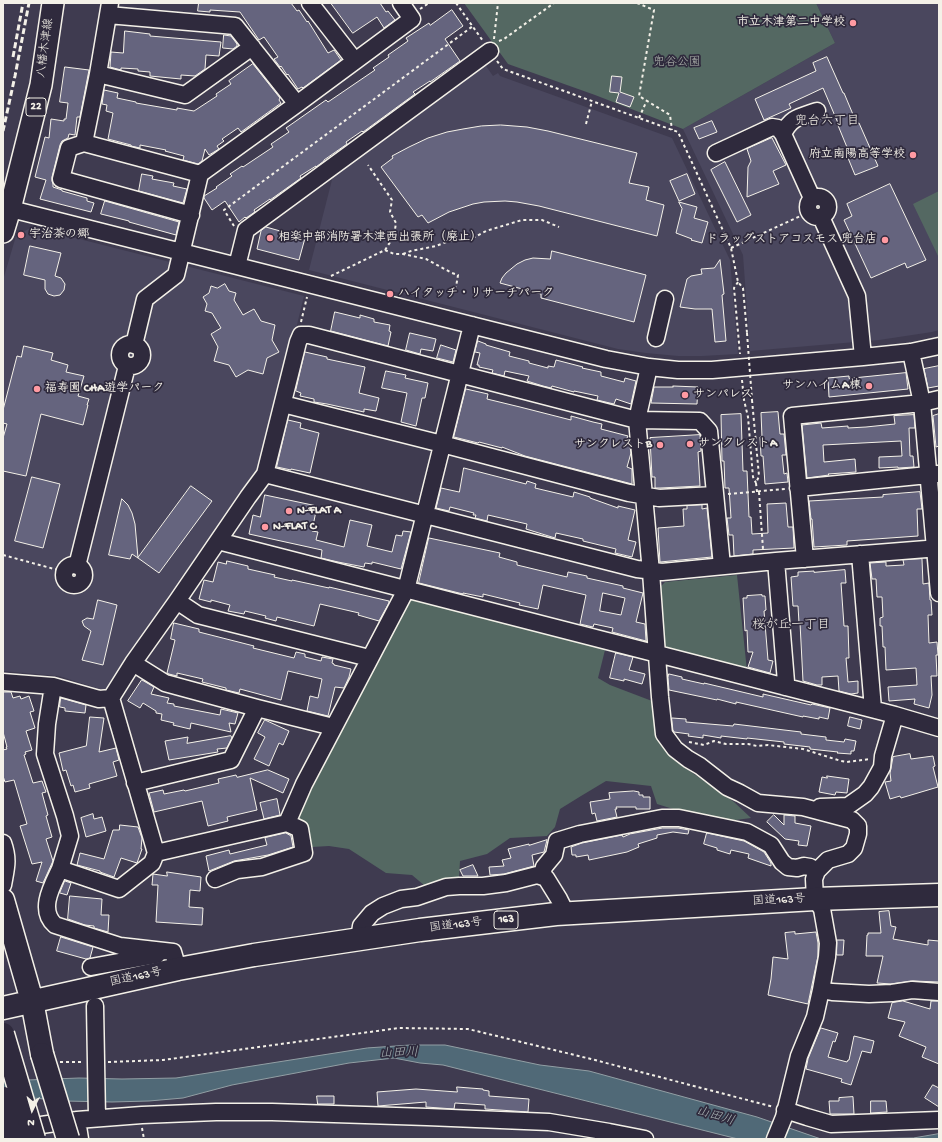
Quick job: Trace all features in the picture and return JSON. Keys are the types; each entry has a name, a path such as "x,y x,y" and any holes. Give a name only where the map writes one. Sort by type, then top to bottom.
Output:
{"highway":[{"name":"国道163号","path":"10,1008 75,991 175,960 254,955 427,929 566,913 815,899 939,894"},
{"path":"3,900 21,964 20,978 13,992 10,1008 44,1049"},
{"path":"21,964 35,982 42,986 56,991 75,991"},
{"path":"72,1129 44,1049 40,1025 53,1007 75,991"},
{"path":"3,1034 34,1139"},
{"path":"3,1098 16,1139"}],"main road":[{"name":"八幡木津線","path":"3,232 7,208 41,85 53,3"}],"street":[{"path":"310,3 354,61"},
{"path":"77,566 127,366 123,364 121,360 120,352 122,348 130,344 134,345 145,299 176,276 200,174 412,19 400,3"},
{"path":"84,143 109,9 235,26 297,104"},
{"path":"98,74 185,95 252,47"},
{"path":"237,266 246,230 490,52"},
{"path":"783,134 791,121 817,111"},
{"path":"716,152 772,127 778,128 783,134 814,209 857,296 863,357"},
{"path":"191,215 61,179 68,148 84,143 200,174"},
{"path":"7,208 606,359 649,367 678,370 712,370 911,352 939,346"},
{"path":"656,338 665,299"},
{"path":"287,823 304,784 406,590 472,325"},
{"path":"60,870 119,889 152,863 156,853 111,698 133,663 265,474 301,335 309,334 637,420 700,421 709,431 722,566"},
{"path":"911,352 922,403 934,474 939,593"},
{"path":"649,367 637,420 664,734 675,748 688,759 700,766 727,787 758,803 803,807 852,820 858,826 854,848 845,856 828,860 817,871 814,879 815,899 822,909 828,943 821,990 815,1017 799,1056 784,1113 775,1139"},
{"path":"805,559 792,416 922,403 939,399"},
{"path":"283,404 644,496 659,498 715,495"},
{"path":"265,474 651,572 937,548"},
{"path":"798,488 934,474"},
{"path":"218,541 873,709 939,728"},
{"path":"860,554 873,709"},
{"path":"770,562 786,682 785,687"},
{"path":"177,601 198,615 369,658"},
{"path":"133,663 165,683 334,727"},
{"path":"3,682 53,686 99,699 111,698"},
{"path":"53,686 47,724 45,754 70,836 60,870 48,896 47,904 51,921 56,926 120,946 175,960"},
{"path":"135,782 231,760 257,708"},
{"path":"812,810 822,806 848,806 865,794 871,787 882,767 883,756 895,715"},
{"path":"542,876 544,867 554,854 557,841 580,834 662,818 679,818 747,832 771,844 782,862 788,867 797,868 804,866 810,867 817,871"},
{"path":"156,853 287,823 300,829 304,853 262,867 237,870 216,879"},
{"path":"3,843 7,856 3,885"},
{"path":"358,940 361,926 372,914 383,906 417,897 446,887 506,883 537,875 546,878 566,913"},
{"path":"91,967 175,960"},
{"path":"821,990 869,994 912,990 939,992"},
{"path":"95,1006 97,1114"},
{"path":"3,1131 72,1129 97,1114 272,1112 549,1122 646,1139"},
{"path":"784,1113 831,1124 939,1120"},
{"path":"72,1129 80,1139"}],"path":[{"path":"245,234 238,232 224,210 473,26 456,3"},
{"path":"498,3 494,42 504,39 554,3"},
{"path":"638,3 654,10 640,96 670,115 672,130"},
{"path":"500,66 503,69 678,132 731,248 738,282 743,288 758,476 756,483"},
{"path":"639,118 647,100"},
{"path":"586,124 592,101"},
{"path":"326,278 385,250 394,236 396,223 390,212 392,200 368,165"},
{"path":"731,248 814,209"},
{"path":"403,254 411,250 436,246 449,241 471,238 486,230 522,220 542,220 559,227"},
{"path":"385,250 394,254 403,254 426,259 452,274 458,275 456,287"},
{"path":"738,282 734,288 740,358"},
{"path":"301,335 300,327 308,294"},
{"path":"742,377 744,400 748,417 753,477 758,492 770,562"},
{"path":"715,495 798,488"},
{"path":"3,555 58,570"},
{"path":"675,748 685,742 704,745 714,741 726,744 738,743 803,749 847,762 874,759 883,756"},
{"path":"44,1049 96,1062 163,1060 399,1028 468,1029 591,1059 784,1113"}],"shaded area":[{"path":"816,3 939,3 939,330 879,340 750,351 743,255 683,129 835,43"},
{"path":"479,65 486,66 493,76 498,73 500,76 672,138 730,260 738,354 678,356 618,349 309,270 334,172"},
{"path":"32,227 304,296 261,472 110,687 103,690 59,676 3,671 3,280 16,236"}],"green space":[{"name":"兜谷公園","path":"464,3 816,3 835,43 683,129 595,95 508,64"},
{"path":"939,191 939,258 913,204"},
{"path":"737,575 747,671 668,652 663,645 658,589 665,582"},
{"path":"415,598 606,646 598,678 610,685 652,701 656,735 665,750 674,760 734,802 751,818 728,821 686,813 657,804 651,786 606,781 560,809 555,827 547,836 510,838 487,854 460,861 459,878 425,886 412,875 386,873 349,849 329,846 312,847 308,832 299,822 298,817 405,602"}],"water":[{"name":"山田川","path":"411,1045 445,1045 540,1065 589,1071 757,1117 821,1139 738,1139 443,1065 420,1063 394,1058 349,1063 232,1085 183,1098 112,1102 64,1101 3,1095 3,1079 176,1078 367,1048"},
{"path":"939,1134 939,1139 858,1139 913,1138"}],"building":[{"path":"199,3 291,3 297,11 299,10 307,22 308,21 328,53 334,50 341,60 303,88 298,89 288,74 287,75 274,59 278,57 264,37 259,40 240,12 210,10 210,12 198,11"},
{"path":"331,3 380,3 386,12 388,11 395,20 384,28 377,17 353,33"},
{"path":"452,10 463,26 445,39 460,61 413,92 415,94 363,132 362,131 346,142 347,144 316,167 300,176 301,178 254,210 255,212 246,218 245,217 239,222 225,201 212,210 204,196 232,176 230,174 273,147 271,144 289,132 286,128 326,100 328,102 375,70 373,68 408,41 406,38 429,23 430,25"},
{"path":"125,31 150,34 150,36 221,42 219,56 206,55 205,69 195,76 181,75 181,79 150,76 150,72 138,71 138,69 121,68 121,70 110,67 111,52 123,53"},
{"path":"224,35 231,36 237,46 233,49 223,48"},
{"path":"827,57 857,124 859,123 878,166 855,175 848,158 851,157 823,88 789,104 791,108 764,120 755,99 816,71 813,63"},
{"path":"253,64 280,98 279,100 281,103 241,132 238,128 222,139 224,141 217,146 219,149 209,155 205,149 202,161 198,164 183,160 184,156 165,151 166,150 140,145 140,148 108,139 113,113 106,111 107,105 102,104 104,90 118,93 117,98 136,103 177,110 177,108 194,111 217,96 216,94 231,84 229,81"},
{"path":"65,67 89,70 80,117 77,117 75,135 69,134 68,138 62,141 60,145 52,177 53,187 87,198 87,201 94,203 91,212 40,199 46,180 35,177 45,137 49,138 51,119 64,121 64,119 66,119 68,103 60,102"},
{"path":"612,76 622,77 620,92 634,97 630,107 616,102 619,93 610,92"},
{"path":"712,121 717,132 699,139 694,128"},
{"path":"501,125 527,127 548,131 637,153 629,183 649,187 646,200 664,205 657,236 539,206 505,201 473,204 449,212 428,223 422,215 418,217 381,167 393,158 392,156 428,138 463,129"},
{"path":"772,138 786,165 773,171 779,184 747,197 748,167 751,161 747,149"},
{"path":"725,162 751,215 737,222 711,170"},
{"path":"142,174 153,176 152,179 174,183 173,186 187,189 183,203 139,191"},
{"path":"687,174 695,194 679,201 670,181"},
{"name":"ドラッグストアコスモス 兜台店","path":"890,184 926,260 907,268 905,263 871,278 844,220 852,216 847,204"},
{"path":"105,201 179,222 176,235 101,214"},
{"path":"679,202 697,207 694,218 708,222 702,243 676,233 682,209"},
{"path":"266,227 305,238 299,260 257,249 261,231"},
{"path":"30,246 61,253 55,276 61,278 65,284 64,290 60,295 54,296 48,294 45,289 45,280 24,275"},
{"path":"552,251 646,275 634,322 541,298 541,294 500,283 506,273 517,264 533,258 550,259"},
{"path":"720,260 724,294 722,295 726,341 715,342 712,309 680,307 687,279 691,276 702,274 701,269 714,268"},
{"path":"225,284 229,291 236,293 234,300 243,315 254,309 261,321 275,325 272,340 279,352 267,358 263,374 248,370 236,377 229,365 214,361 218,347 211,334 221,328 212,313 205,311 207,304 203,297 209,293 211,286 217,288"},
{"path":"335,312 360,318 360,315 374,319 374,322 390,325 389,331 391,332 388,346 331,331"},
{"path":"410,333 436,339 433,351 421,349 420,354 406,350"},
{"path":"478,341 510,352 509,356 548,368 548,366 554,367 556,360 601,372 601,376 624,382 625,378 636,381 631,404 616,399 614,404 597,400 598,396 552,386 551,388 543,386 527,381 529,376 505,371 504,376 492,373 493,370 479,367 479,365 477,365 480,353 475,352"},
{"path":"441,345 456,350 453,362 437,358"},
{"path":"24,346 53,353 51,360 68,365 66,372 84,376 78,396 89,399 83,425 41,414 26,476 3,471 3,438 7,424 3,423 3,410 17,356 21,357"},
{"path":"305,352 327,357 327,359 365,367 359,393 379,398 376,411 364,409 364,412 314,402 314,399 300,396 301,393 296,391"},
{"path":"939,366 939,386 928,388 924,369"},
{"path":"386,371 406,375 405,378 428,383 425,398 422,398 416,426 401,422 407,393 382,388"},
{"path":"906,373 908,389 829,397 828,378 849,376 849,378"},
{"path":"654,387 698,387 697,404 651,403"},
{"path":"466,389 488,394 487,399 571,420 571,416 602,424 601,429 628,436 626,440 629,441 631,453 627,467 632,469 632,484 525,456 502,447 454,437"},
{"path":"778,412 780,434 784,434 786,455 782,455 784,474 787,473 788,482 765,484 763,456 761,456 761,413"},
{"path":"741,414 743,471 747,471 749,517 751,517 752,534 768,533 767,504 786,503 788,527 793,527 794,548 753,550 753,554 734,556 733,535 729,535 727,518 731,518 729,488 725,488 724,461 722,461 721,415"},
{"path":"939,414 939,446 936,447 933,416"},
{"path":"914,415 915,428 909,428 910,456 913,456 914,467 879,468 879,457 902,456 901,441 823,445 824,462 855,459 856,472 828,474 829,475 807,478 802,425 821,423 822,428 848,426 848,428 866,427 895,424 894,416"},
{"path":"288,420 301,423 300,428 319,433 310,473 277,467"},
{"path":"700,435 701,451 698,452 700,486 655,488 655,477 652,477 650,438"},
{"path":"464,468 526,484 527,481 536,484 535,488 573,497 574,492 618,508 618,506 635,510 628,540 636,542 632,557 615,553 616,549 583,541 583,539 556,533 555,538 526,529 527,524 488,515 487,521 475,518 476,515 473,515 474,513 450,507 449,511 436,508 441,488 459,492"},
{"path":"32,477 60,484 43,548 15,541"},
{"path":"191,486 212,501 159,573 138,558"},
{"path":"920,492 922,509 917,509 918,536 847,541 847,545 814,547 809,501 883,497 883,495"},
{"path":"265,495 317,506 312,531 318,532 316,540 344,547 350,520 372,525 367,546 392,552 396,535 402,536 403,531 411,532 401,569 372,562 372,564 365,563 364,567 338,562 321,558 322,550 249,534 253,515 260,517"},
{"path":"122,499 128,505 135,524 138,558 132,554 130,559 109,555"},
{"path":"702,505 702,509 707,508 712,557 660,562 658,528 684,526 683,509 687,509 687,506"},
{"path":"429,538 500,553 499,557 517,562 517,565 567,577 568,572 587,576 587,578 623,586 623,588 643,593 636,622 645,624 646,641 612,632 613,628 594,624 593,627 580,624 586,595 543,585 538,609 483,594 483,597 463,594 419,583","holes":["603,593 625,598 621,615 600,611"]},
{"path":"922,559 923,584 929,583 931,600 932,615 928,615 929,643 937,642 938,655 936,655 937,676 931,676 932,695 929,708 914,704 915,699 889,701 888,687 917,685 916,668 886,670 885,647 883,647 882,626 880,626 880,618 883,617 882,597 877,597 876,579 872,579 870,563 886,562 886,566 904,565 903,560"},
{"path":"227,561 248,566 248,569 275,575 274,577 329,587 389,601 389,603 379,621 358,615 359,613 320,604 314,626 277,617 276,621 265,618 266,616 245,611 244,614 228,611 230,605 211,600 211,602 199,599 204,580 213,582 218,562 226,564"},
{"path":"845,570 846,583 841,583 844,626 848,626 849,658 846,658 848,682 858,681 858,693 851,694 839,691 838,676 822,677 822,685 803,681 800,623 798,606 793,606 791,577 798,576 798,572"},
{"path":"747,596 765,596 766,610 764,611 768,660 773,661 770,673 748,667 753,652 748,652 743,598 747,598"},
{"path":"98,600 117,605 103,665 82,660 91,631 84,626 82,621 87,618 93,619"},
{"path":"174,623 199,629 199,632 254,646 253,648 294,658 296,652 305,654 305,657 321,661 322,657 333,659 332,663 334,665 351,669 349,677 344,688 335,687 328,716 307,711 310,696 318,698 322,679 288,671 281,700 240,689 239,693 226,690 226,688 202,682 203,679 177,673 177,676 169,674 167,673 175,640 171,639"},
{"path":"616,653 633,657 629,670 645,674 642,684 624,679 624,681 610,678"},
{"path":"669,674 682,677 682,679 763,697 763,694 830,708 828,719 819,717 819,719 803,717 736,702 736,704 669,690"},
{"path":"142,680 154,687 151,694 169,698 167,703 174,704 174,706 220,715 221,709 238,713 235,724 229,723 231,732 191,723 190,729 173,725 174,723 161,720 162,714 156,713 156,711 143,703 140,708 128,701"},
{"path":"3,692 11,692 13,698 20,696 21,699 29,696 34,711 30,712 35,728 26,731 32,750 25,752 26,754 24,755 33,783 42,781 46,792 42,793 52,837 46,839 53,861 43,883 36,881 42,862 32,864 20,826 27,824 14,780 5,782 3,776 3,750 7,749 7,747 3,732"},
{"path":"61,698 86,705 85,713 65,711 65,708 60,707"},
{"path":"90,717 104,718 99,752 116,748 119,760 113,762 117,776 89,784 90,788 75,792 73,785 71,786 66,770 63,771 59,753 86,746"},
{"path":"850,717 862,720 860,729 848,726"},
{"path":"672,718 686,719 686,722 733,726 734,724 801,732 801,734 826,737 826,740 844,742 845,739 856,741 854,751 851,751 851,754 810,749 810,747 784,744 784,742 747,738 721,736 721,738 703,735 703,738 674,732"},
{"path":"265,720 289,731 283,745 279,743 269,766 254,759 265,737 258,733"},
{"path":"231,736 232,738 227,748 217,749 218,752 169,760 165,741 188,737 187,743"},
{"path":"910,754 911,759 933,756 935,766 933,767 938,787 901,798 900,796 890,799 885,782 891,781 890,773 893,757"},
{"path":"268,770 289,779 283,793 250,778 257,810 227,817 228,821 208,826 202,801 154,812 149,793 163,790 164,794 185,791 219,783 218,779 236,775 237,777"},
{"path":"827,776 849,779 847,793 836,792 835,795 819,792 822,777 827,778"},
{"path":"639,792 639,795 643,795 643,797 650,797 650,809 616,807 617,817 597,821 595,813 592,814 590,802 610,799 609,793"},
{"path":"277,799 280,815 264,819 260,803"},
{"path":"93,814 94,819 102,817 106,831 86,837 81,818"},
{"path":"774,815 784,825 784,815 795,816 795,823 811,826 807,846 798,845 799,841 785,839 767,822"},
{"path":"120,825 138,827 142,838 142,849 137,863 121,858 114,877 100,871 77,865 80,853 104,859 113,830 119,830"},
{"path":"663,828 689,830 688,834 673,832 657,835 657,838 638,844 639,847 627,852 589,860 588,855 576,857 576,855 572,855 571,847 582,843 622,835 623,837 630,834"},
{"path":"286,833 291,836 293,847 268,855 234,861 209,871 206,856 229,850 230,854 267,845 265,838"},
{"path":"707,833 744,841 764,852 771,863 771,866 748,858 749,854 731,850 730,854 704,844"},
{"path":"547,840 544,852 532,855 534,866 504,874 490,875 489,867 504,866 502,860 511,858 508,849"},
{"path":"473,865 478,876 463,876 460,870"},
{"path":"167,872 201,877 200,891 190,890 189,907 203,908 202,925 156,922 158,885 152,885 153,874 167,876"},
{"path":"65,881 71,883 67,895 60,893"},
{"path":"70,896 102,899 101,915 109,915 108,932 94,928 94,926 85,925 68,919"},
{"path":"889,911 891,926 896,927 893,939 928,945 928,940 939,941 939,982 913,981 891,984 877,983 883,956 866,956 867,935 868,933 881,933 879,912"},
{"path":"795,932 795,934 816,932 818,943 818,956 808,1004 768,995 773,957 788,959 785,933"},
{"path":"61,937 93,947 90,958 86,959 57,951"},
{"path":"837,940 844,940 843,955 837,955"},
{"path":"903,1001 930,1009 931,1001 939,1001 939,1064 922,1057 926,1047 899,1036 905,1022 888,1018 892,1003"},
{"path":"821,1028 838,1033 835,1042 833,1041 828,1057 847,1062 849,1060 854,1036 874,1041 871,1053 862,1051 851,1085 841,1082 842,1079 806,1069 808,1059"},
{"path":"933,1085 939,1088 939,1107 925,1098"},
{"path":"457,1087 483,1089 489,1091 489,1096 529,1099 528,1112 485,1109 485,1105 455,1103 454,1109 426,1107 426,1102 378,1106 377,1092 416,1089 457,1092"},
{"path":"317,1096 334,1096 334,1104 318,1104"},
{"path":"853,1097 854,1114 830,1114 829,1101 839,1101 839,1098"},
{"path":"871,1101 886,1101 887,1112 871,1113"}],"railway":[{"path":"13,57 23,3"},
{"path":"3,131 29,3"}],"place":[{"name":"市立木津第二中学校","path":"853,23"},
{"name":"府立南陽高等学校","path":"913,155"},
{"name":"宇治茶の郷","path":"21,235"},
{"name":"相楽中部消防署木津西出張所（廃止）","path":"270,238"},
{"name":"ドラッグストアコスモス 兜台店","path":"885,240"},
{"name":"ハイタッチ・リサーチパーク","path":"390,294"},
{"name":"サンハイムA棟","path":"869,386"},
{"name":"福寿園 CHA遊学パーク","path":"37,389"},
{"name":"サンパレス","path":"685,395"},
{"name":"サンクレストA","path":"690,444"},
{"name":"サンクレストB","path":"660,445"},
{"name":"N-FLAT A","path":"289,511"},
{"name":"N-FLAT C","path":"265,527"}],"district":[{"name":"兜台六丁目","path":"827,122"},
{"name":"桜が丘一丁目","path":"791,626"}]}
